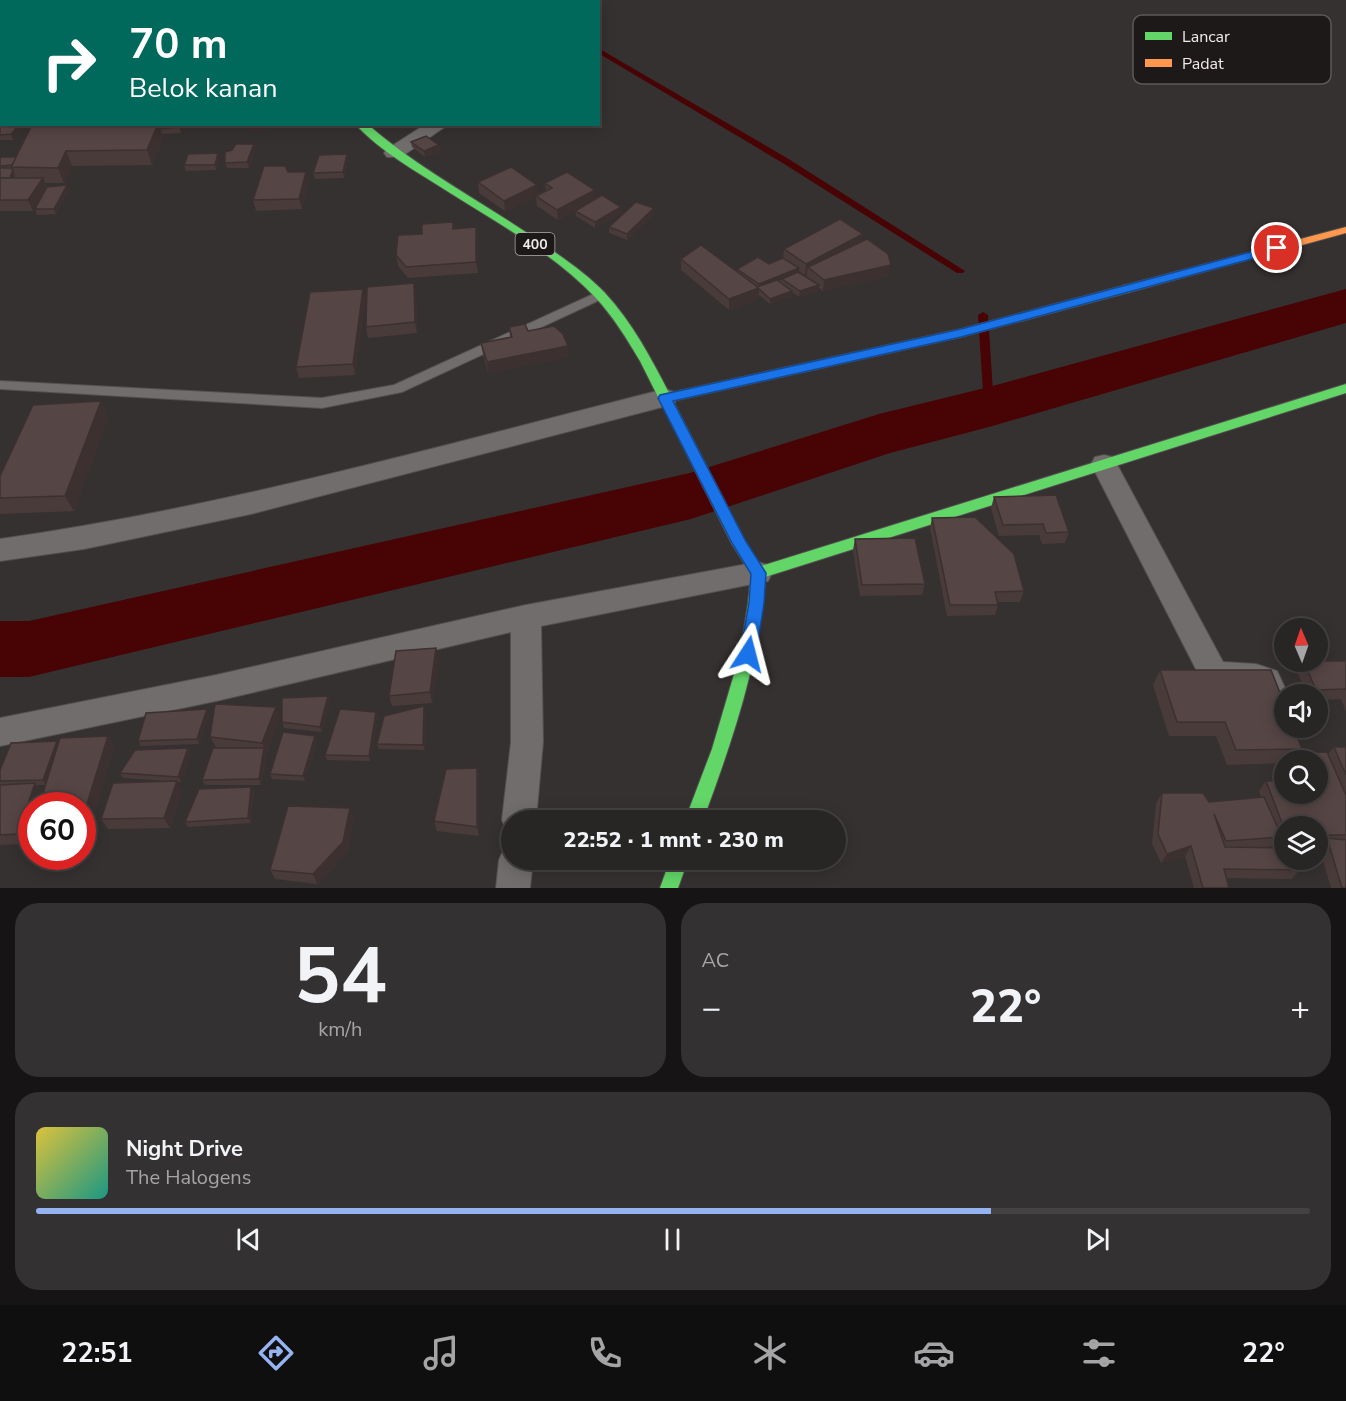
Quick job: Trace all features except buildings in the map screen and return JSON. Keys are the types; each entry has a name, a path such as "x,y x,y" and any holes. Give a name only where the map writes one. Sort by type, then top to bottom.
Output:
{"street":[{"name":"400","path":"362,126 394,153 504,222 557,259 600,295 628,331 739,543 758,573"},
{"path":"394,153 437,126"},
{"path":"0,550 62,543 217,513 666,401 961,333 1002,320 1346,230"},
{"path":"0,732 216,688 526,617 758,573 1346,388"},
{"path":"1104,464 1213,672 1217,675 1256,677 1266,680 1274,699"},
{"path":"698,810 720,749 748,654 758,573"},
{"path":"520,810 527,742 526,617"},
{"path":"669,888 676,870"}],"lane":[{"path":"0,385 322,403 397,389 600,295"}],"waterway":[{"path":"600,51 784,160 960,271"},
{"path":"0,649 29,649 691,496 879,435 989,407 1346,306"},
{"path":"983,315 989,407"}],"traffic: fast":[{"path":"362,126 394,153 504,222 557,259 600,295 628,331 646,361 739,544 758,573 756,604 748,654 720,749 698,810"},
{"path":"665,398 961,333 1126,289"},
{"path":"758,573 1346,388"},
{"path":"669,888 675,870"}],"traffic: slow":[{"path":"1126,289 1346,230"}],"route":[{"path":"748,654 758,573 739,543 665,398 961,333 1002,320 1277,248"}]}
